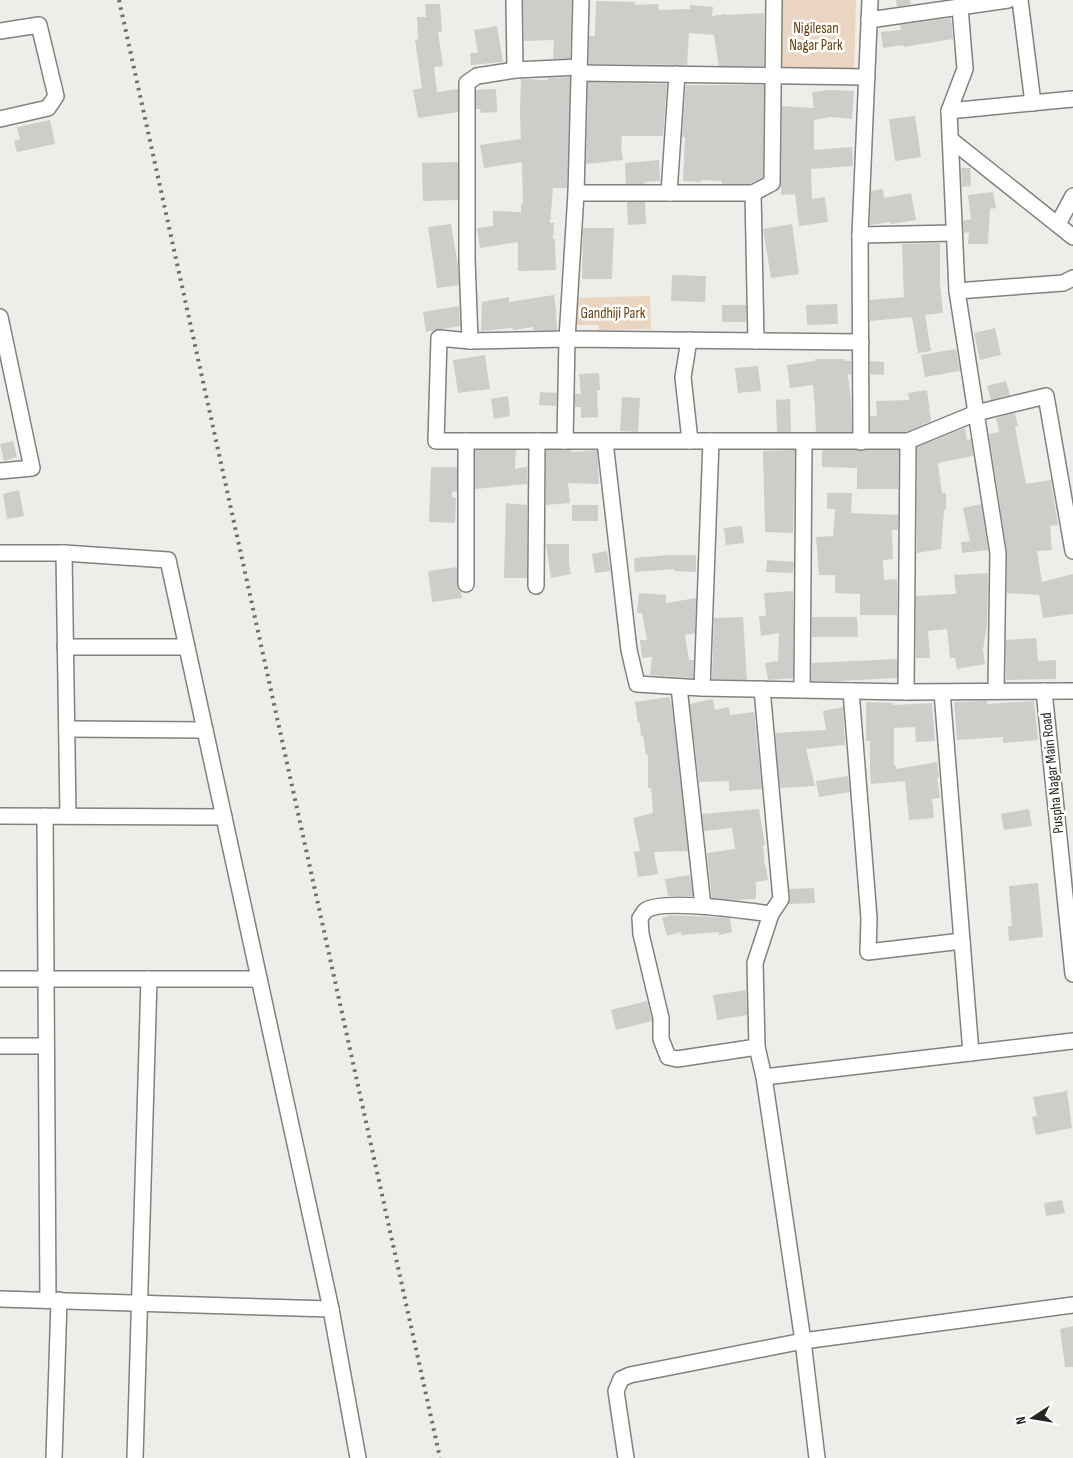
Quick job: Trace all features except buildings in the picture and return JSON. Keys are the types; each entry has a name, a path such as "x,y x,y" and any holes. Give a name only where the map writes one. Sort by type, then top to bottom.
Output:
{"street":[{"path":"514,0 515,70"},
{"path":"565,441 567,339 576,193 581,0"},
{"path":"576,193 753,193 772,183 774,0 764,0"},
{"path":"861,442 860,235 870,0"},
{"path":"869,20 1008,0"},
{"path":"1020,0 1033,103"},
{"path":"960,7 966,69 949,111 957,291 998,553 996,691"},
{"path":"0,31 38,25 56,96 48,108 0,119"},
{"path":"470,341 467,259 467,83 477,76 515,70 579,70 677,74 867,77"},
{"path":"669,193 677,74"},
{"path":"949,111 1073,99"},
{"path":"950,139 1073,236"},
{"path":"753,193 756,341"},
{"path":"1058,224 1073,196"},
{"path":"860,235 954,233"},
{"path":"957,291 1063,283 1073,278"},
{"path":"0,317 32,468 0,471"},
{"path":"860,342 567,339 470,341 440,338 436,441 908,441 976,413 1046,396 1073,551"},
{"path":"689,340 683,377 690,441"},
{"path":"466,441 466,584"},
{"path":"536,586 537,441"},
{"path":"702,688 711,441"},
{"path":"906,692 908,441"},
{"path":"605,442 629,650 637,684 702,688 906,692 1073,691"},
{"path":"802,690 804,442"},
{"path":"0,553 64,553 168,560 331,1309 358,1458"},
{"path":"64,553 68,816"},
{"path":"65,647 187,647"},
{"path":"679,687 703,906"},
{"path":"762,689 781,899 771,914 755,963 757,1047 764,1077 803,1341 817,1458"},
{"path":"851,691 870,918 868,952 962,942"},
{"name":"Puspha Nagar Main Road","path":"1044,691 1065,828 1073,974"},
{"path":"942,692 971,1053"},
{"path":"66,729 205,730"},
{"path":"0,816 224,817"},
{"path":"45,816 46,1046 54,1300 54,1458"},
{"path":"757,1047 677,1059 668,1057 661,1039 660,1018 641,934 640,918 645,912 655,907 703,906 771,914"},
{"path":"0,979 259,979"},
{"path":"135,1458 149,979"},
{"path":"764,1077 1073,1041"},
{"path":"0,1046 46,1046"},
{"path":"0,1299 331,1309"},
{"path":"626,1458 616,1391 621,1379 630,1375 803,1341 1073,1305"}],"green space":[{"name":"Nigilesan Nagar Park","path":"780,0 856,0 854,74 778,72"},
{"name":"Gandhiji Park","path":"650,296 651,329 599,330 599,325 575,325 574,298"}],"railway":[{"path":"119,0 440,1458"}]}
